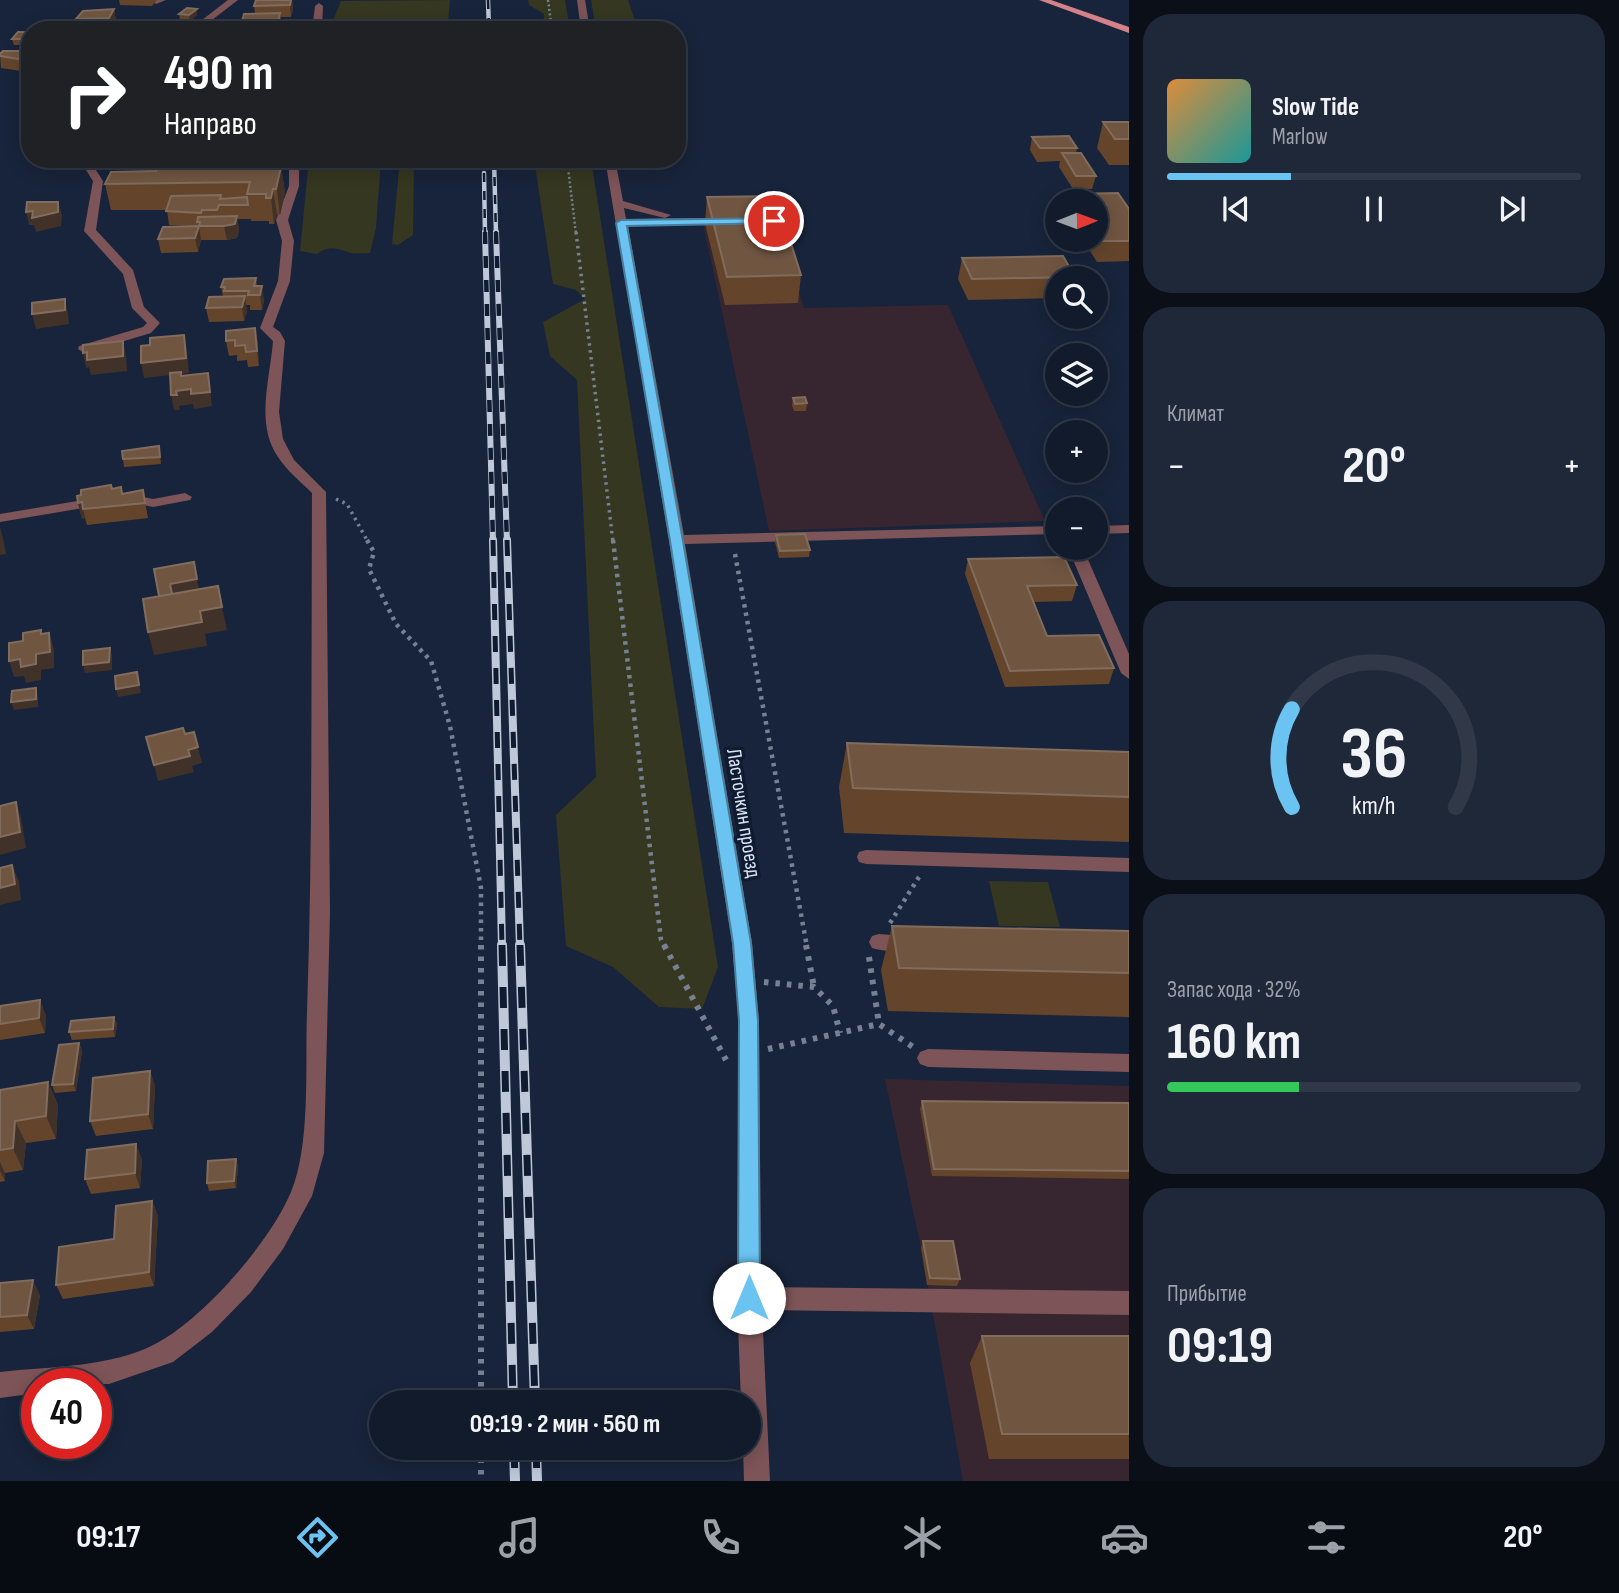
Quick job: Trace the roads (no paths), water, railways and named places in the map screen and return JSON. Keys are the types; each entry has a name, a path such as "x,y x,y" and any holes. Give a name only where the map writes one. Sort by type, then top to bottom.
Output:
{"main road":[{"path":"1043,0 1129,30"}],"street":[{"path":"205,21 234,0"},
{"path":"581,0 584,21"},
{"path":"318,21 319,6"},
{"path":"84,349 147,330 154,323 138,308 129,273 90,231 101,176 92,168"},
{"name":"Ласточкин проезд","path":"611,168 677,541 746,981 749,1053 749,1298 757,1481"},
{"path":"0,1385 109,1372 164,1353 203,1324 243,1284 275,1241 301,1196 313,1153 320,913 319,492 294,469 279,449 274,410 279,341 276,335 266,328 284,281 288,241 282,220 292,196 290,169"},
{"path":"617,203 658,215 702,221 656,223"},
{"path":"621,223 735,221"},
{"path":"0,518 125,498 153,503 186,497"},
{"path":"1108,530 1129,529"},
{"path":"677,541 1045,530"},
{"path":"1080,560 1129,674"},
{"path":"866,857 1129,865"},
{"path":"879,942 934,943"},
{"path":"928,1058 1129,1063"},
{"path":"749,1298 1129,1303"}],"railway":[{"path":"488,0 489,21"},
{"path":"494,168 496,234"},
{"path":"484,173 485,234"},
{"path":"485,232 493,542"},
{"path":"496,232 507,542"},
{"path":"493,540 502,947"},
{"path":"507,540 520,947"},
{"path":"502,945 513,1390"},
{"path":"520,945 535,1390"},
{"path":"514,1460 515,1481"},
{"path":"536,1460 537,1481"}]}
